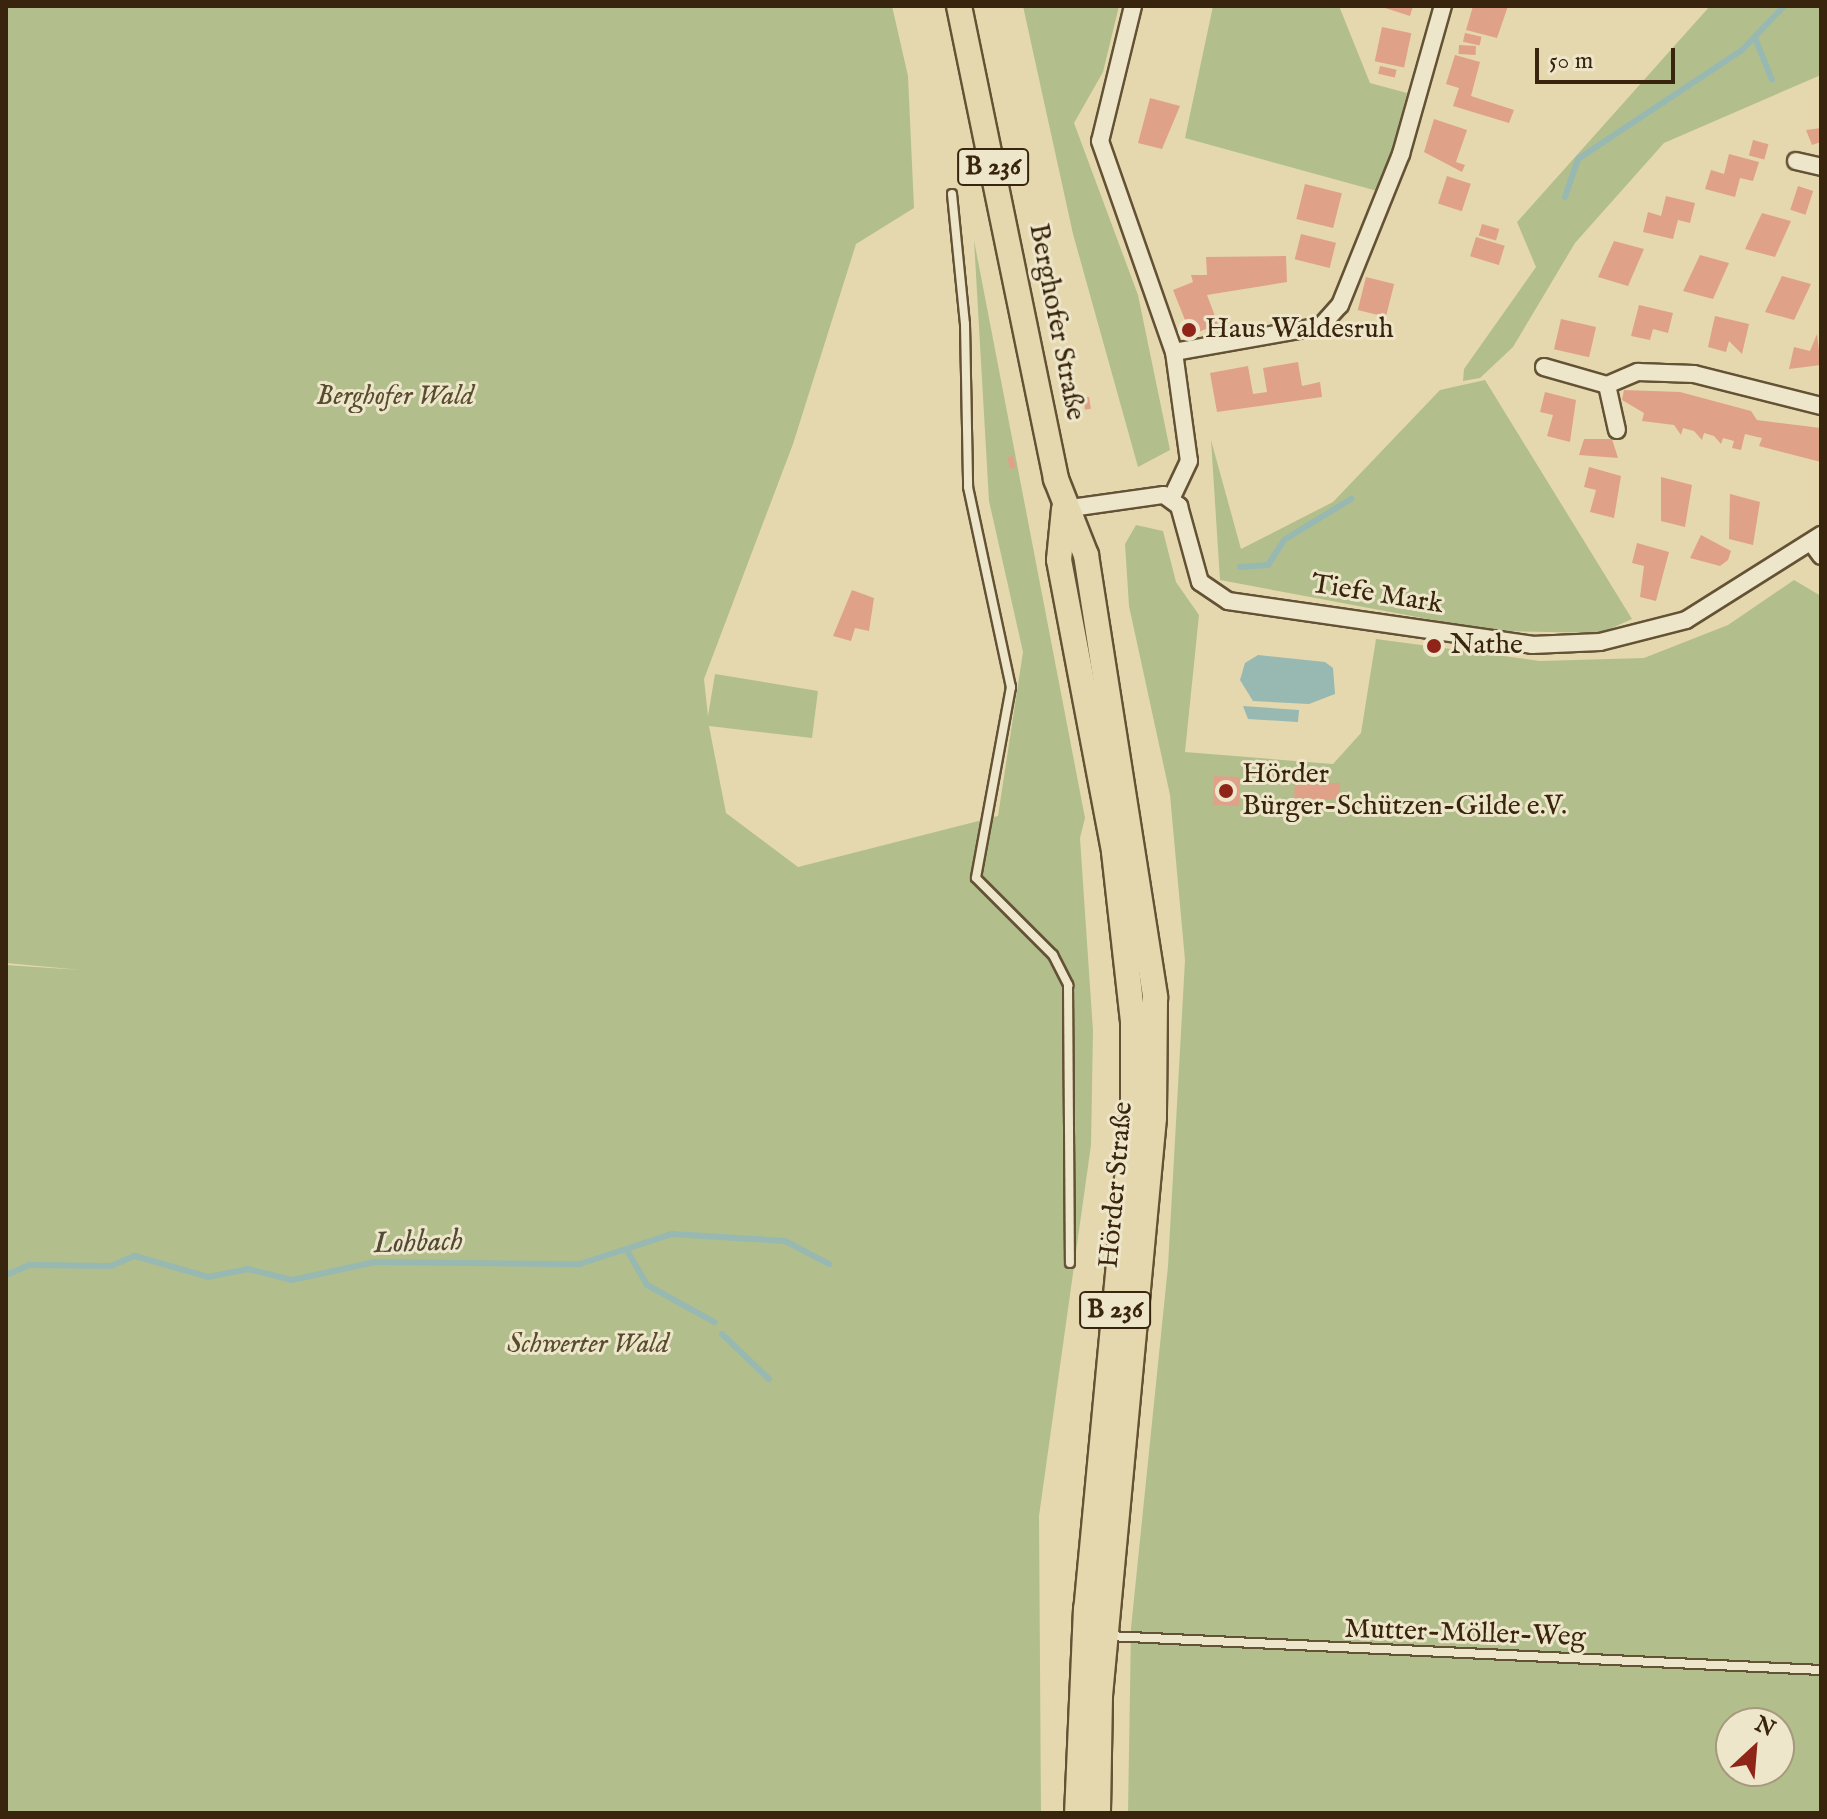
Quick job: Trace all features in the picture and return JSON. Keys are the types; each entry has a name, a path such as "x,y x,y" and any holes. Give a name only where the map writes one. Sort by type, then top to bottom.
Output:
{"main road":[{"name":"Berghofer Straße","path":"959,6 1064,509 1086,555 1117,805"},
{"name":"Hörder Straße","path":"1098,1813 1107,1636 1156,1077 1150,942 1117,805"},
{"name":"Hörder Straße","path":"1077,1813 1086,1609 1133,1115 1131,975 1117,805"}],"street":[{"path":"1064,509 1158,494 1171,499 1189,461 1174,352 1100,141 1133,6"},
{"path":"1174,352 1321,326 1340,305 1401,154 1443,6"},
{"path":"1796,161 1821,167"},
{"path":"1544,367 1607,385 1638,372 1694,374 1821,406"},
{"path":"1607,385 1617,430"},
{"name":"Tiefe Mark","path":"1171,499 1200,582 1213,596 1532,645 1600,642 1686,620 1818,544"}],"lane":[{"path":"952,194 965,324 968,487 1011,687 976,878 1024,934 1053,955 1068,985 1070,1263"},
{"name":"Mutter-Möller-Weg","path":"1107,1636 1821,1670"}],"green space":[{"path":"6,6 892,6 908,76 914,208 856,244 793,444 704,679 708,716 715,674 818,691 812,738 709,726 726,813 798,867 998,816 1023,652 989,501 974,240 1085,818 1080,838 1093,1031 1091,1145 1039,1516 1041,1813 6,1813 6,965 81,970 6,963"},
{"path":"1023,6 1119,6 1103,72 1074,123 1138,295 1170,450 1138,467 1073,234"},
{"path":"1213,6 1339,6 1370,83 1407,93 1381,192 1185,138"},
{"path":"1710,6 1821,6 1821,75 1664,143 1575,243 1513,347 1480,378 1463,381 1464,369 1536,267 1517,222"},
{"path":"1485,380 1632,619 1601,633 1492,631 1220,580 1211,440 1241,549 1333,502 1440,390"},
{"path":"1136,525 1163,531 1176,582 1199,615 1185,752 1333,764 1361,733 1376,639 1540,661 1644,658 1728,625 1794,580 1821,596 1821,1813 1128,1813 1131,1628 1168,1266 1185,960 1170,795 1129,606 1125,544"}],"water":[{"path":"1258,655 1325,662 1333,668 1335,694 1309,704 1253,701 1240,680 1245,663"},
{"path":"1243,706 1299,710 1298,722 1248,719"}],"building":[{"path":"1379,6 1413,6 1410,16"},
{"path":"1473,6 1508,6 1497,38 1466,30"},
{"path":"1382,27 1411,33 1404,67 1375,61"},
{"path":"1465,33 1482,37 1480,46 1463,42"},
{"path":"1459,45 1476,46 1476,55 1459,54"},
{"path":"1455,55 1480,62 1471,96 1514,110 1509,123 1453,106 1459,88 1446,84"},
{"path":"1380,66 1397,70 1395,78 1378,74"},
{"path":"1150,98 1180,106 1162,149 1138,143"},
{"path":"1434,119 1467,130 1456,162 1465,165 1462,172 1424,152"},
{"path":"1821,128 1821,142 1812,145 1806,130"},
{"path":"1753,140 1768,144 1764,160 1749,155"},
{"path":"1729,154 1759,162 1753,181 1740,178 1735,197 1705,189 1711,170 1724,174"},
{"path":"1447,176 1471,184 1462,211 1438,204"},
{"path":"1305,184 1342,193 1333,228 1296,219"},
{"path":"1798,186 1813,191 1805,215 1790,210"},
{"path":"1666,196 1695,203 1690,223 1678,220 1673,239 1643,232 1648,212 1661,216"},
{"path":"1762,213 1791,221 1775,257 1745,249"},
{"path":"1482,224 1499,229 1496,240 1479,236"},
{"path":"1301,234 1336,243 1330,268 1295,259"},
{"path":"1476,237 1505,246 1499,265 1470,256"},
{"path":"1614,241 1644,249 1628,286 1598,277"},
{"path":"1700,255 1729,263 1713,299 1683,291"},
{"path":"1286,256 1287,282 1207,295 1218,324 1191,335 1173,290 1193,282 1191,275 1207,275 1206,257"},
{"path":"1782,276 1811,284 1794,320 1765,312"},
{"path":"1366,277 1394,284 1386,317 1358,310"},
{"path":"1639,305 1673,313 1668,333 1653,329 1650,340 1631,336"},
{"path":"1715,316 1749,324 1742,354 1729,341 1726,352 1708,347"},
{"path":"1561,319 1596,327 1589,357 1554,349"},
{"path":"1817,334 1821,365 1789,369 1794,347 1810,351"},
{"path":"1298,362 1302,386 1320,382 1322,397 1217,412 1210,373 1248,366 1253,394 1267,392 1263,368"},
{"path":"1624,390 1680,392 1751,411 1757,420 1821,428 1821,462 1759,446 1762,438 1745,434 1741,450 1732,448 1734,441 1723,438 1721,444 1714,436 1704,433 1702,440 1694,431 1683,428 1681,435 1674,425 1642,421 1644,413 1622,400"},
{"path":"1545,392 1576,400 1570,442 1547,436 1553,415 1540,412"},
{"path":"1089,397 1091,409 1085,410 1083,398"},
{"path":"1584,439 1612,439 1618,458 1579,455"},
{"path":"1013,456 1016,468 1010,469 1007,457"},
{"path":"1589,467 1621,476 1614,518 1590,512 1596,490 1584,487"},
{"path":"1661,477 1692,485 1685,527 1661,521"},
{"path":"1730,494 1760,502 1753,545 1729,539"},
{"path":"1701,535 1731,551 1728,560 1720,566 1690,558"},
{"path":"1637,543 1669,552 1656,601 1640,597 1644,566 1632,563"},
{"path":"852,590 874,598 869,631 855,628 851,641 833,636"},
{"name":"Hörder Bürger-Schützen-Gilde e.V.","path":"1214,776 1240,777 1239,806 1213,805"},
{"path":"1295,781 1340,783 1339,800 1294,798"}],"waterway":[{"path":"1565,197 1578,159 1742,50 1784,6"},
{"path":"1755,38 1772,80"},
{"path":"1240,567 1268,565 1284,540 1351,499"},
{"name":"Lohbach","path":"6,1275 29,1265 111,1266 135,1256 208,1277 248,1269 292,1280 375,1262 580,1264 672,1234 785,1241 829,1264"},
{"path":"628,1252 647,1285 714,1322"},
{"path":"722,1334 769,1379"}],"place":[{"name":"Haus Waldesruh","path":"1189,330"},
{"name":"Nathe","path":"1434,646"},
{"name":"Hörder Bürger-Schützen-Gilde e.V.","path":"1226,791"}],"park label":[{"name":"Berghofer Wald","path":"395,397"},
{"name":"Schwerter Wald","path":"588,1345"}]}
